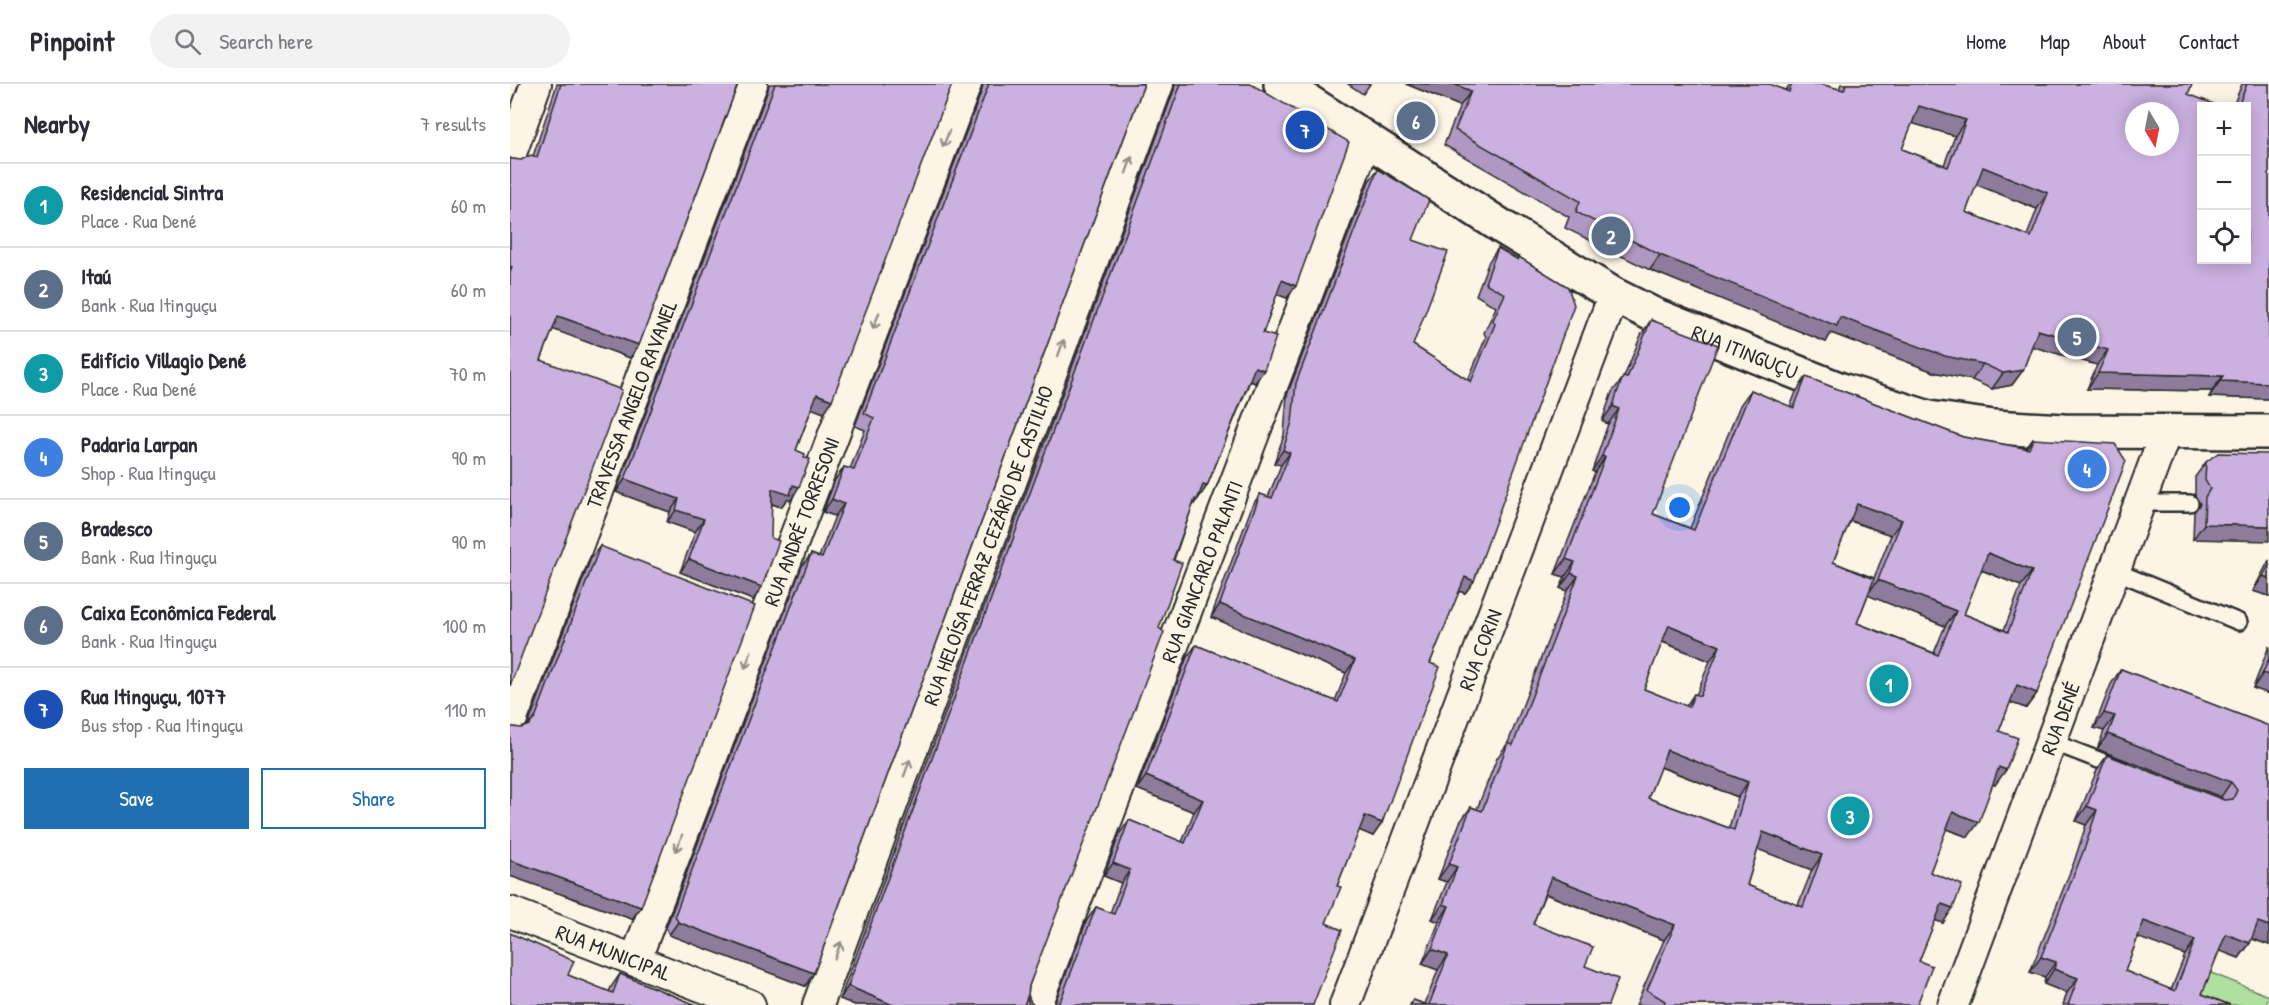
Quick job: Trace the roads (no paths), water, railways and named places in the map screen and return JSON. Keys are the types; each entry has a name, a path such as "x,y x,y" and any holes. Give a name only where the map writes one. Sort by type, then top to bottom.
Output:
{"main road":[{"name":"RUA ITINGUÇU","path":"1281,84 1366,140 1614,295 1654,315 1800,375 1929,418 2006,428 2269,432"}],"street":[{"path":"510,156 536,84"},
{"name":"TRAVESSA ANGELO RAVANEL","path":"510,724 583,545 752,84"},
{"name":"RUA ANDRÉ TORRESONI","path":"635,961 760,613 966,84"},
{"name":"RUA HELOÍSA FERRAZ CEZÁRIO DE CASTILHO","path":"818,1005 1158,84"},
{"name":"RUA GIANCARLO PALANTI","path":"1036,1005 1366,140"},
{"name":"RUA CORIN","path":"1345,1005 1614,295"},
{"name":"RUA DENÉ","path":"1953,1005 2166,432"},
{"name":"RUA MUNICIPAL","path":"510,912 745,1004"}],"lane":[{"path":"2140,504 2190,502"},
{"path":"2115,571 2239,622"},
{"path":"2052,742 2140,776"}],"place":[{"name":"Caixa Econômica Federal","path":"1416,121"},
{"name":"Rua Itinguçu, 1077","path":"1305,130"},
{"name":"Itaú","path":"1611,236"},
{"name":"Bradesco","path":"2077,337"},
{"name":"Padaria Larpan","path":"2087,469"},
{"name":"Residencial Sintra","path":"1889,684"},
{"name":"Edifício Villagio Dené","path":"1850,816"}]}
